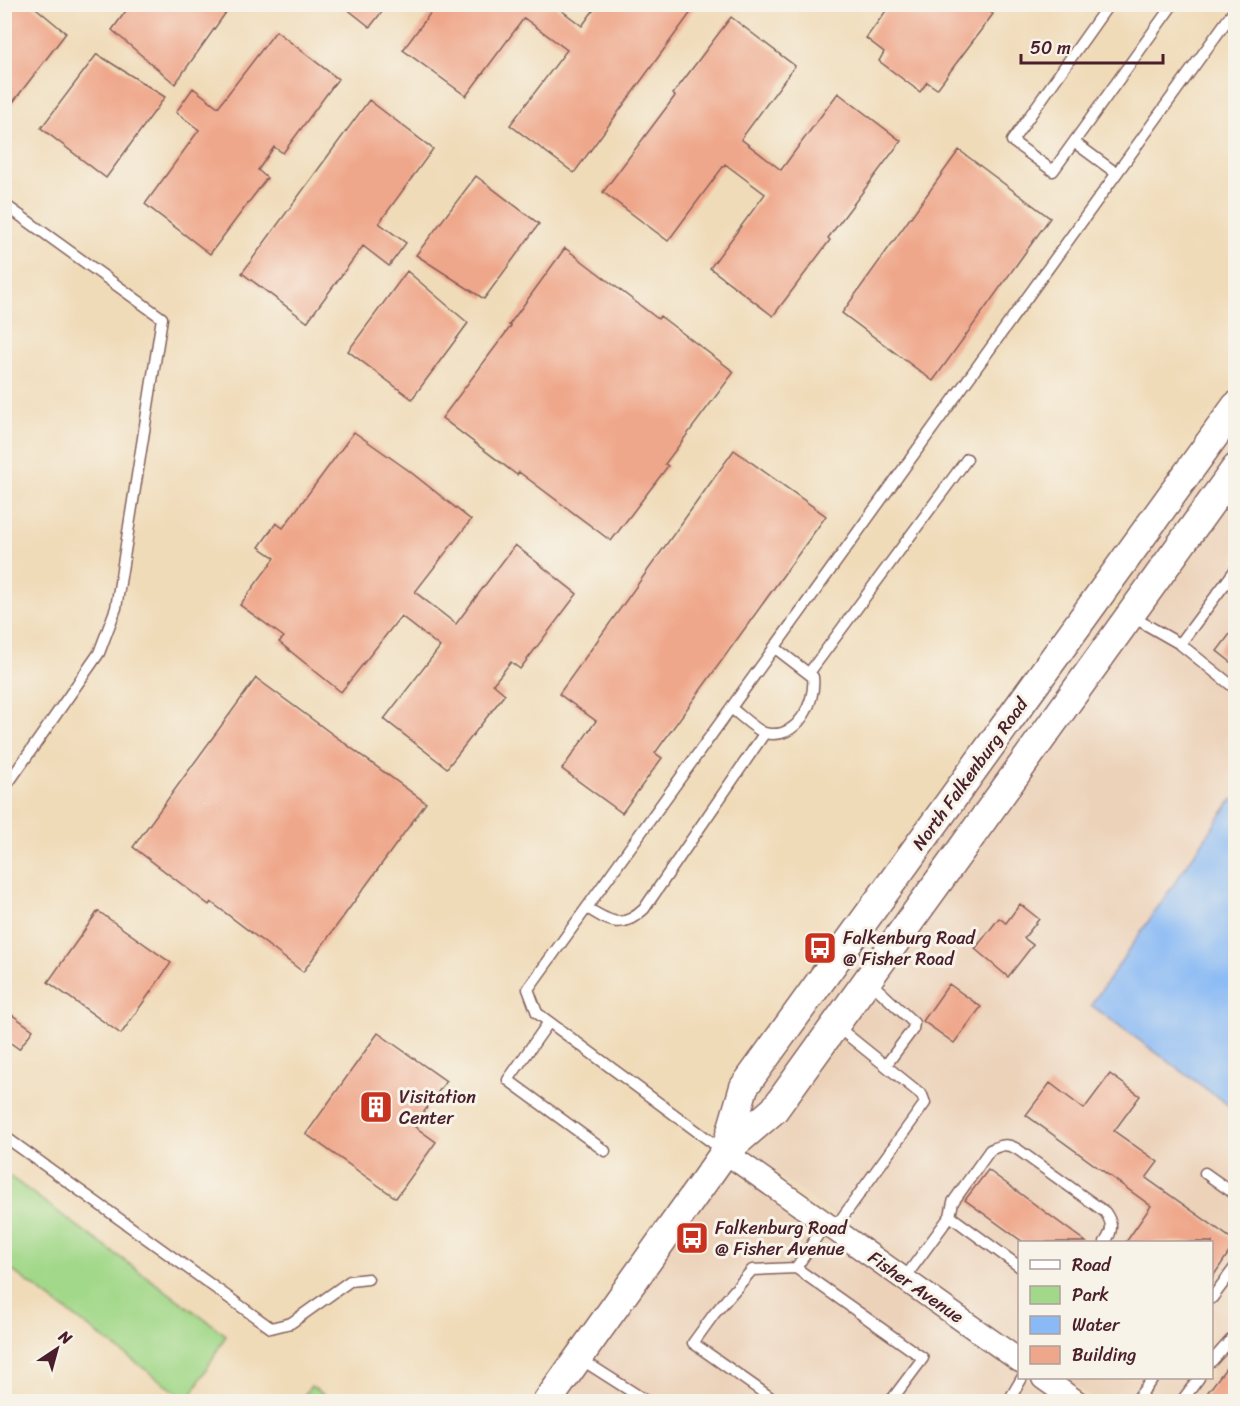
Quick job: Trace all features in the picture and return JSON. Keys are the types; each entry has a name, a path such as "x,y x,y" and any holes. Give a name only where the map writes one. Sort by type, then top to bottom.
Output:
{"street":[{"name":"North Falkenburg Road","path":"725,1152 744,1087 1236,405"},
{"name":"North Falkenburg Road","path":"547,1401 725,1152 774,1110 1236,468"},
{"path":"1100,594 1130,615"},
{"name":"Fisher Avenue","path":"725,1152 1018,1360"},
{"path":"1046,1379 1077,1401"}],"lane":[{"path":"1109,4 1012,141 1053,171 1173,4"},
{"path":"725,1152 537,1013 528,989 1236,8"},
{"path":"1074,142 1116,173"},
{"path":"4,204 162,318 116,608 99,653 4,789"},
{"path":"809,673 967,459"},
{"path":"1180,644 1236,569"},
{"path":"1130,615 1180,644 1236,689"},
{"path":"731,708 764,734 791,729 804,715 812,702 813,677 774,647"},
{"path":"587,908 609,921 622,922 635,918 651,899 764,734"},
{"path":"867,980 914,1023 913,1029 886,1065"},
{"path":"549,1022 508,1080 605,1151"},
{"path":"796,1268 925,1103 922,1095 835,1025"},
{"path":"4,1136 271,1328 291,1323 350,1281 368,1279"},
{"path":"904,1279 950,1216 953,1202 990,1150 1008,1144 1105,1212 1111,1220 1112,1228 1106,1241"},
{"path":"1205,1173 1236,1195"},
{"path":"950,1216 1018,1266"},
{"path":"1213,1297 1236,1266"},
{"path":"777,1401 693,1344 714,1314 752,1270 796,1268 923,1358 893,1398 887,1401"},
{"path":"1213,1360 1236,1334"},
{"path":"579,1358 648,1401"},
{"path":"1008,1401 1021,1379"},
{"path":"1136,1401 1152,1379"},
{"path":"1181,1401 1198,1379"}],"shaded area":[{"path":"1235,422 1235,451 1128,601 1115,590"},
{"path":"1235,485 1235,801 1232,800 1091,1005 1235,1110 1235,1401 1096,1401 1064,1379 1213,1379 1213,1241 1018,1241 1018,1346 742,1150"},
{"path":"1101,608 1115,619 767,1103 744,1122 753,1091"},
{"path":"726,1166 1018,1373 1018,1379 1026,1379 1058,1401 559,1402"}],"green space":[{"path":"5,1173 226,1335 188,1401 5,1265"},
{"path":"311,1386 333,1401 300,1401"}],"water":[{"path":"1232,799 1236,801 1235,1110 1091,1005"}],"building":[{"path":"4,4 31,4 66,33 4,114"},
{"path":"131,4 232,4 175,84 112,30"},
{"path":"341,4 388,4 370,27"},
{"path":"437,4 553,4 582,26 598,4 697,4 574,173 510,125 567,50 524,18 466,96 403,50"},
{"path":"891,4 981,4 993,14 937,89 927,82 920,92 879,61 884,52 866,38"},
{"path":"731,17 795,66 741,139 781,170 838,93 901,141 773,316 710,268 765,194 725,164 668,241 603,192"},
{"path":"276,31 338,79 283,153 274,147 258,170 267,178 210,254 145,204 199,130 176,112 193,88 218,107"},
{"path":"97,54 165,97 106,178 41,128"},
{"path":"369,100 433,149 379,223 406,243 389,266 363,246 307,322 242,273"},
{"path":"959,150 1050,218 933,381 842,313"},
{"path":"476,176 539,224 484,299 416,255"},
{"path":"565,248 658,319 660,316 734,372 665,464 668,466 611,541 519,472 517,475 442,418 511,326 509,325"},
{"path":"407,271 468,323 412,399 348,351"},
{"path":"354,432 408,470 471,520 415,592 456,624 515,545 577,594 520,669 511,662 493,684 505,694 447,768 384,719 440,647 401,616 341,692 279,642 284,637 240,605 275,558 259,547 276,523 283,528"},
{"path":"734,450 826,516 655,753 662,758 622,813 562,769 596,721 559,694"},
{"path":"1236,626 1236,666 1217,651"},
{"path":"256,678 426,803 303,972 211,902 209,905 133,847"},
{"path":"1020,904 1039,919 1024,938 1033,945 1008,977 975,949 999,918 1006,923"},
{"path":"98,911 171,963 121,1034 48,982"},
{"path":"949,984 981,1007 954,1043 923,1021"},
{"path":"4,1009 33,1030 19,1049 4,1038"},
{"name":"Visitation Center","path":"378,1033 446,1081 414,1126 436,1142 396,1198 306,1134"},
{"path":"1110,1074 1140,1096 1114,1131 1158,1162 1146,1178 1236,1242 1213,1276 1213,1241 1127,1241 1151,1206 1026,1115 1050,1083 1084,1109"},
{"path":"988,1170 1085,1241 1022,1241 965,1200"},
{"path":"1236,1355 1236,1401 1201,1401"}],"place":[{"name":"Falkenburg Road @ Fisher Road","path":"820,948"},
{"name":"Visitation Center","path":"376,1107"},
{"name":"Falkenburg Road @ Fisher Avenue","path":"692,1238"}]}
